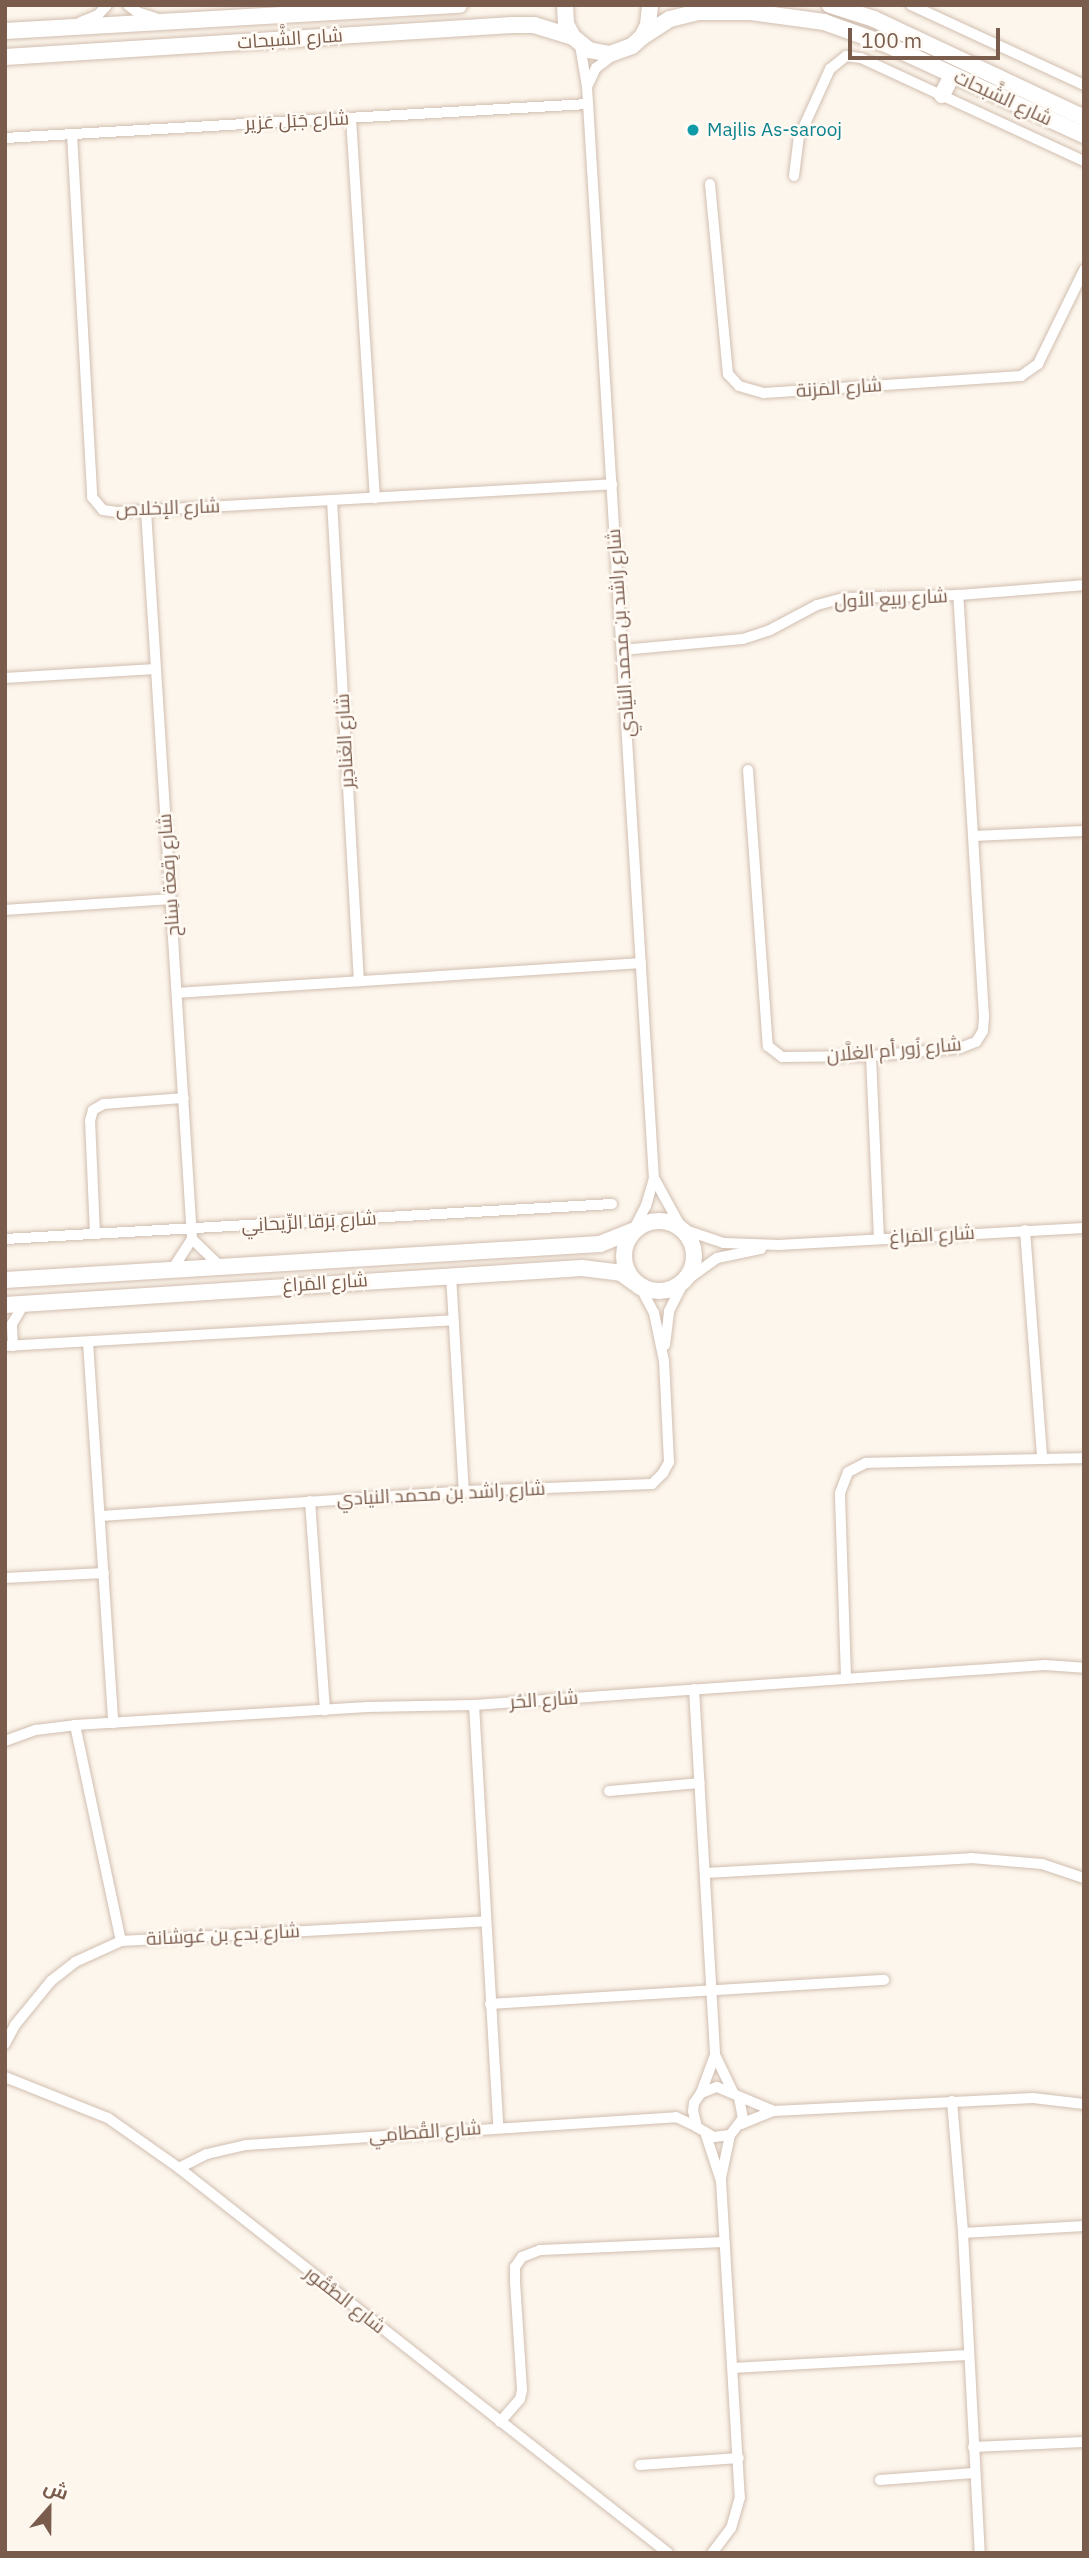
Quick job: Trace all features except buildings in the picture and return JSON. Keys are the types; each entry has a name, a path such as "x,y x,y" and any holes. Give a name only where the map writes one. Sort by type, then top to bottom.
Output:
{"street":[{"path":"68,28 98,16 107,5"},
{"path":"128,5 149,16 176,21"},
{"path":"565,5 566,24 577,41"},
{"path":"642,37 648,25 650,5"},
{"name":"شارع الشَّبحات","path":"830,5 874,19 1084,118"},
{"path":"911,5 1084,85"},
{"name":"شارع الشَّبحات","path":"5,31 448,6"},
{"name":"شارع الشَّبحات","path":"5,57 512,25 542,27 577,41 599,54 620,52 670,19 699,12 784,15 854,31 1084,135"},
{"name":"شارع راشد بن محمد النيادي","path":"577,41 587,87 654,1178 646,1206 633,1231"},
{"path":"587,87 603,60 620,52"},
{"path":"794,176 799,137 830,69 841,58 861,58 1084,161"},
{"path":"942,95 952,75"},
{"name":"شارع جَبَل عَزير","path":"5,138 588,104"},
{"path":"351,118 375,498"},
{"name":"شارع الإخلاص","path":"72,134 92,497 103,510 146,510 612,484"},
{"name":"شارع المَزنة","path":"710,184 728,374 739,386 764,393 1021,376 1038,364 1079,295 1084,270"},
{"name":"شارع الغَنادِير","path":"332,500 359,981"},
{"name":"شارع رِقعة سِناح","path":"146,510 192,1234"},
{"name":"شارع ربيع الأول","path":"622,650 743,639 770,631 817,606 844,598 958,595 1084,585"},
{"name":"شارع زُور أم الغلَّان","path":"748,770 768,1046 782,1056 871,1056 960,1048 976,1042 983,1031 958,595"},
{"path":"5,678 155,669"},
{"path":"972,836 1084,831"},
{"path":"5,910 171,899"},
{"path":"177,993 640,963"},
{"path":"871,1056 879,1238"},
{"path":"95,1234 90,1121 93,1110 104,1104 184,1098"},
{"name":"شارع راشد بن محمد النيادي","path":"654,1178 682,1230"},
{"name":"شارع بَرقا الرِّيحانِي","path":"5,1239 95,1234 192,1234 612,1204"},
{"path":"657,1221 670,1223 682,1230 691,1241 695,1255 692,1270 684,1282 670,1290 655,1292 640,1287 624,1267 623,1254 633,1231 644,1224 657,1221"},
{"name":"شارع المَراغ","path":"682,1230 724,1243 779,1245 1084,1228"},
{"path":"1025,1230 1042,1457"},
{"name":"شارع المَراغ","path":"5,1280 600,1244 633,1231"},
{"path":"172,1270 192,1234 220,1266"},
{"name":"شارع المَراغ","path":"684,1282 718,1258 779,1245"},
{"name":"شارع المَراغ","path":"5,1305 582,1268 621,1273 640,1287"},
{"path":"451,1275 464,1491"},
{"name":"شارع راشد بن محمد النيادي","path":"101,1516 464,1491 652,1484 663,1474 669,1462 664,1361 669,1311 684,1282"},
{"name":"شارع راشد بن محمد النيادي","path":"640,1287 654,1313 664,1361"},
{"path":"24,1304 17,1313 9,1346 453,1320"},
{"path":"5,1319 11,1330"},
{"path":"88,1342 113,1723"},
{"path":"846,1677 840,1493 848,1472 866,1463 1084,1458"},
{"path":"310,1501 325,1710"},
{"path":"5,1578 104,1573"},
{"name":"شارع الحُر","path":"5,1741 36,1730 75,1725 325,1710 474,1705 1045,1665 1084,1668"},
{"path":"676,2118 694,2103 701,2093 715,2055 694,1689"},
{"path":"474,1705 498,2127"},
{"path":"75,1725 121,1941"},
{"path":"609,1791 700,1783"},
{"path":"705,1873 971,1858 1042,1864 1084,1878"},
{"name":"شارع بَدع بن عُوشانة","path":"5,2044 15,2025 51,1982 75,1962 121,1941 485,1921"},
{"path":"490,2004 884,1980"},
{"path":"715,2055 744,2111 741,2124"},
{"name":"شارع الصُّقُور","path":"5,2077 108,2118 179,2168 668,2553"},
{"path":"701,2093 717,2087 774,2111"},
{"path":"720,2180 730,2135 741,2124 774,2111 1033,2098 1084,2104"},
{"path":"952,2101 963,2232 967,2354 980,2553"},
{"path":"694,2103 697,2127 706,2135 714,2137 730,2135"},
{"name":"شارع القُطامِي","path":"179,2168 207,2154 246,2145 498,2127 676,2118 697,2127"},
{"path":"706,2135 720,2180 740,2497 731,2528 712,2553"},
{"path":"963,2232 1084,2226"},
{"path":"500,2422 520,2399 522,2390 515,2283 516,2267 522,2257 540,2250 724,2242"},
{"path":"733,2368 967,2354"},
{"path":"973,2447 1084,2442"},
{"path":"640,2465 739,2458"},
{"path":"880,2480 974,2473"}],"place":[{"name":"Majlis As-sarooj","path":"693,130"}]}
